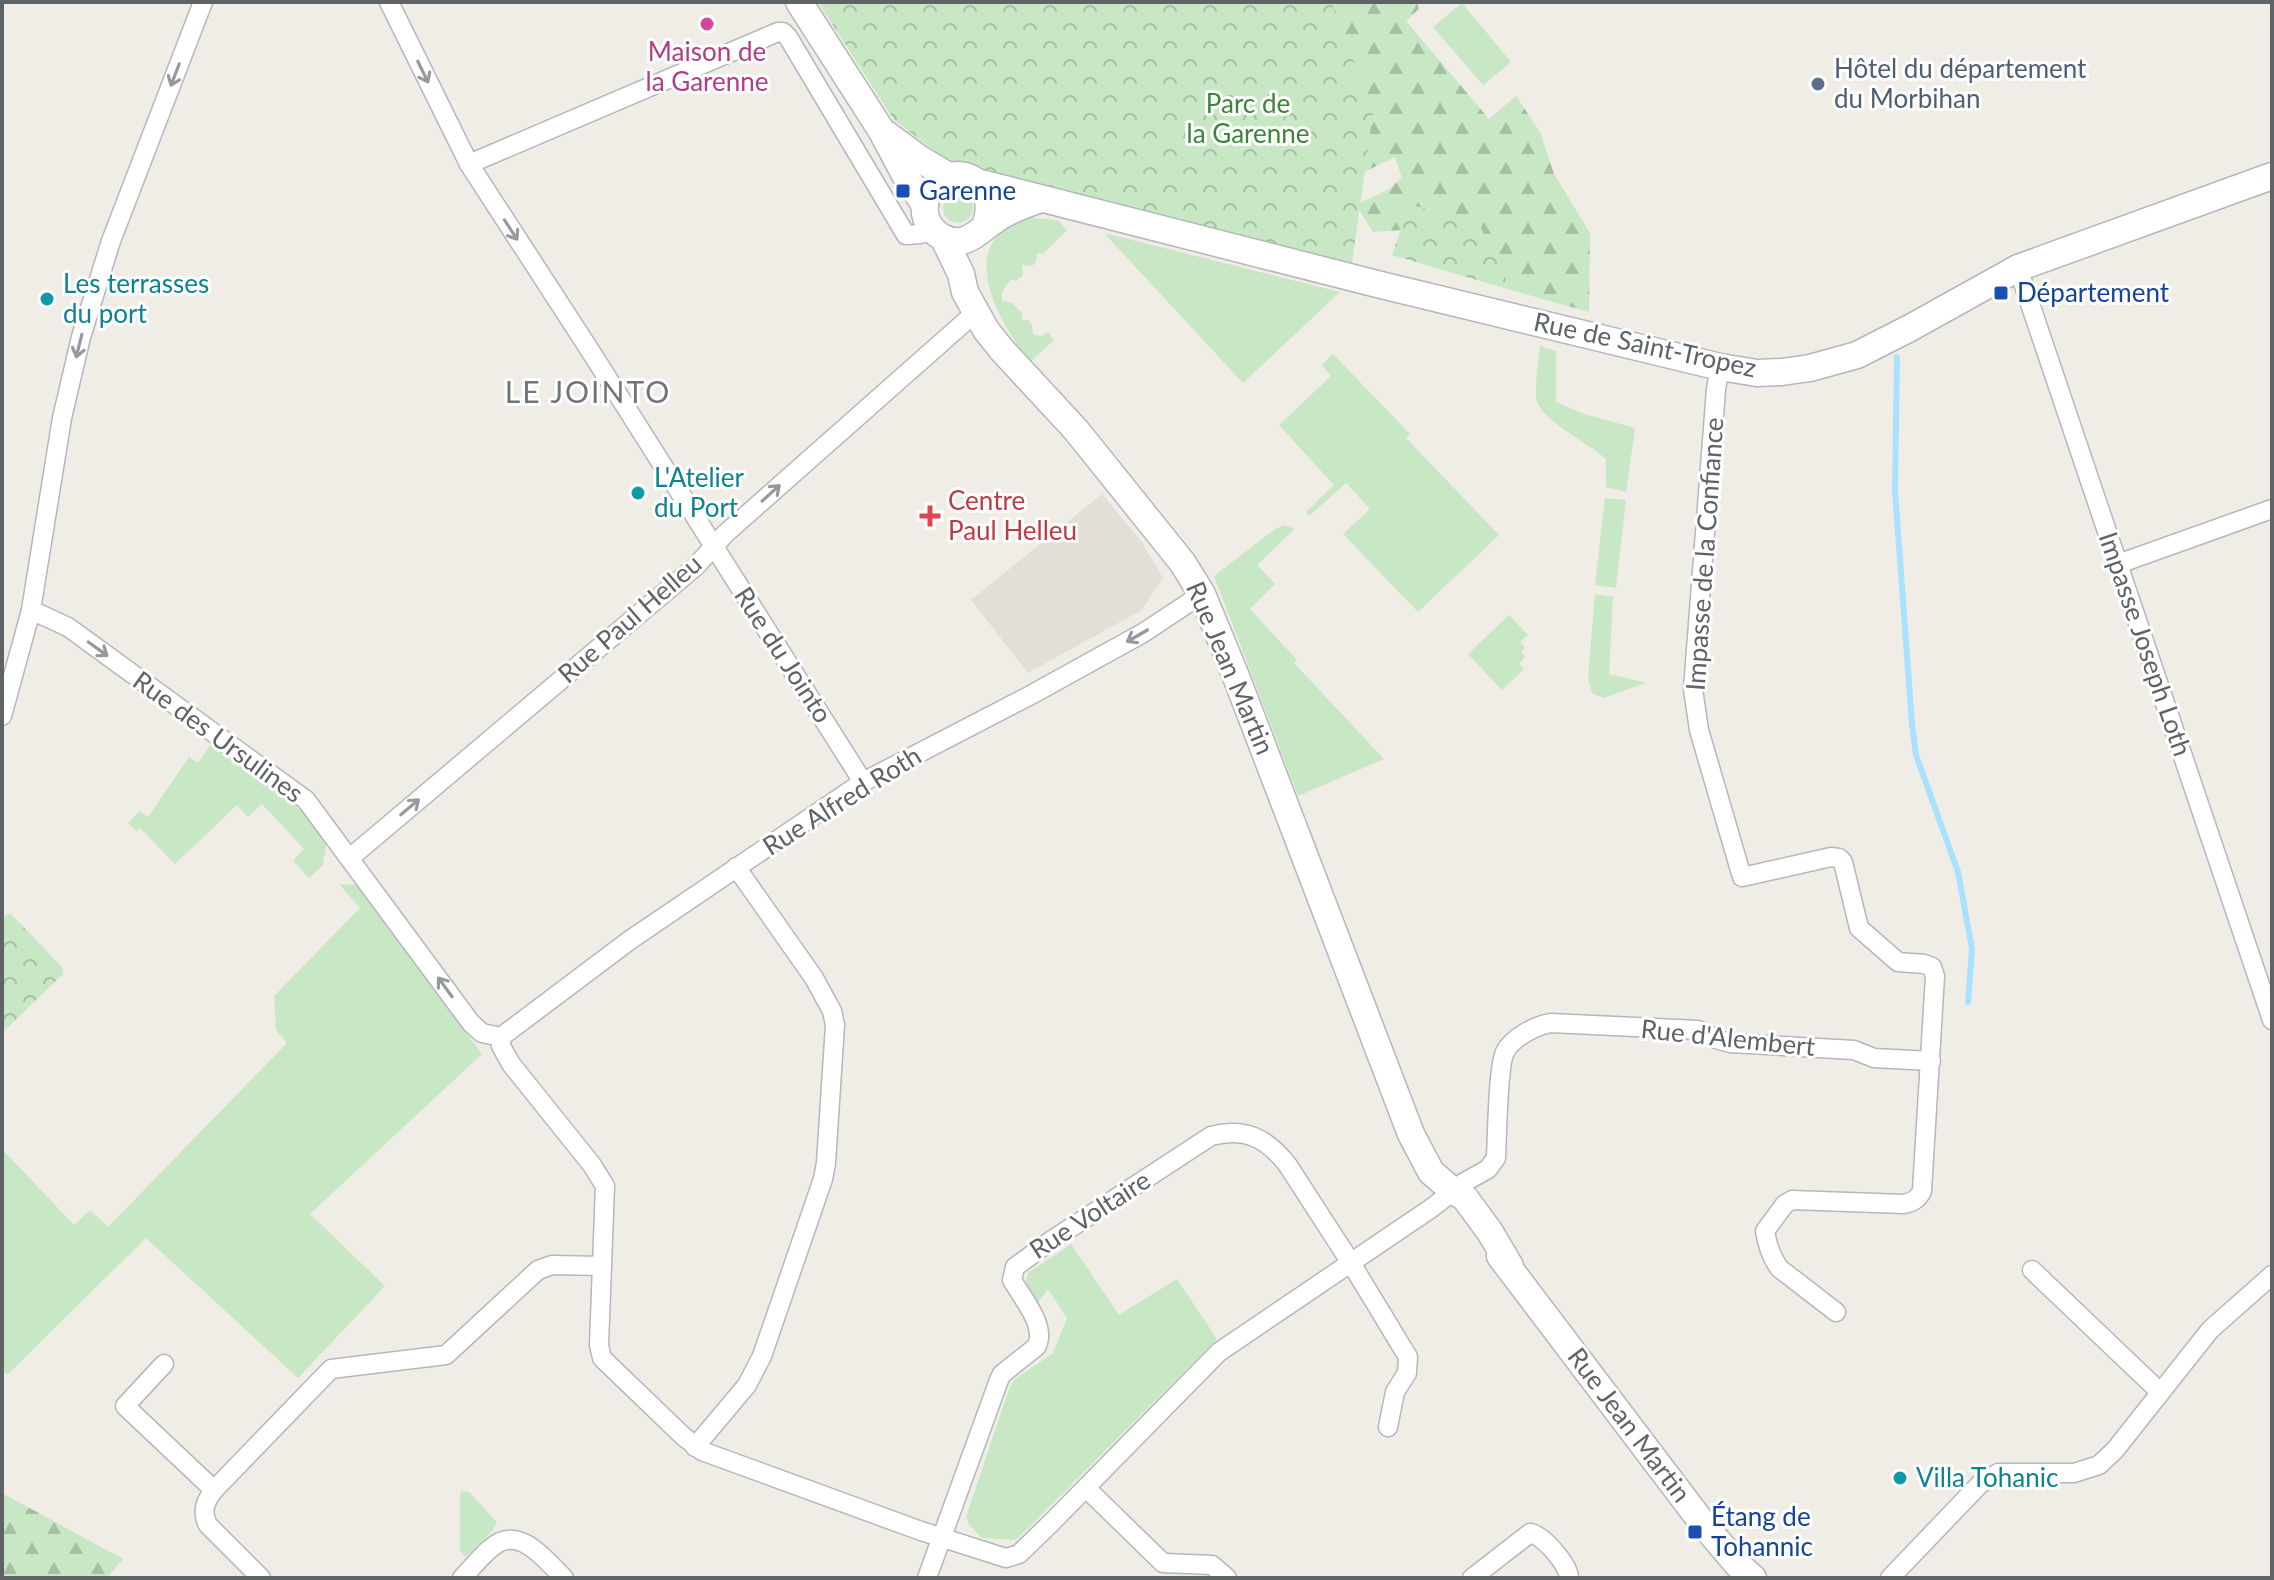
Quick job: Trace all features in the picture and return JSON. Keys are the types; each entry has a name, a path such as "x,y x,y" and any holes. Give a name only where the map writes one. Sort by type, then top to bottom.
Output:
{"main road":[{"name":"Rue Jean Martin","path":"799,2 881,130 961,274 965,292 986,330 1076,430 1182,562 1202,594 1423,1159 1431,1172 1465,1198 1510,1266 1704,1525 1753,1578"},
{"path":"881,130 950,177"},
{"path":"976,312 975,270 982,230 990,215 990,203 977,182 959,176 940,180 933,187 933,223 956,241 969,239 982,230 1011,210 1041,199"},
{"name":"Rue de Saint-Tropez","path":"977,182 1381,285 1720,367 1757,373 1810,368 1857,355 2018,268 2272,176"}],"street":[{"path":"2,716 31,610 62,418 81,337 111,241 203,2"},
{"name":"Rue du Jointo","path":"389,2 469,164 863,782"},
{"path":"469,164 783,32 906,235 921,234 933,223"},
{"name":"Impasse Joseph Loth","path":"2018,268 2272,1020"},
{"name":"Rue Paul Helleu","path":"351,857 696,566 725,534 976,312"},
{"name":"Impasse de la Confiance","path":"1720,367 1693,689 1699,730 1742,877 1831,857 1839,858 1843,862 1859,928 1898,962 1932,967 1935,976 1931,1061"},
{"path":"2118,564 2272,509"},
{"name":"Rue Alfred Roth","path":"501,1037 630,940 863,782 1143,633 1202,594"},
{"name":"Rue des Ursulines","path":"31,610 68,627 306,800 471,1023 482,1033 501,1037"},
{"path":"695,1447 747,1385 762,1356 826,1163 835,1025 832,1011 796,951 736,867"},
{"name":"Rue d'Alembert","path":"1452,1190 1488,1169 1496,1158 1503,1055 1515,1041 1545,1024 1698,1030 1730,1043 1854,1050 1874,1058 1931,1061"},
{"path":"501,1037 501,1046 511,1064 603,1180 606,1195 599,1345 602,1358 695,1447 708,1454 998,1557 1013,1557 1086,1488 1219,1352 1433,1207 1452,1190"},
{"path":"1836,1312 1779,1268 1765,1231 1785,1204 1792,1200 1904,1204 1919,1197 1922,1191 1931,1061"},
{"name":"Rue Voltaire","path":"940,1538 1002,1374 1040,1341 1037,1324 1012,1280 1015,1267 1041,1247 1202,1141 1233,1132 1254,1136 1275,1150 1351,1263"},
{"path":"1351,1263 1408,1357 1407,1373 1395,1392 1388,1427"},
{"path":"261,1578 208,1525 205,1506 214,1490 331,1369 446,1355 538,1270 552,1265 602,1266"},
{"path":"2032,1270 2160,1392"},
{"path":"1890,1578 1980,1484 1998,1473 2074,1473 2099,1465 2115,1450 2210,1330 2272,1275"},
{"path":"164,1364 125,1406 214,1490"},
{"path":"1086,1488 1163,1563 1212,1565 1227,1578"},
{"path":"1472,1578 1534,1532 1542,1537 1568,1570 1569,1578"},
{"path":"927,1578 940,1538"},
{"path":"462,1578 493,1546 506,1540 524,1542 564,1578"}],"shaded area":[{"path":"1102,494 1141,541 1163,578 1142,610 1028,673 971,600"}],"green space":[{"name":"Parc de la Garenne","path":"818,2 1331,2 1373,112 1352,263 966,174 894,120"},
{"path":"1298,2 1417,2 1419,9 1406,21 1489,119 1516,96 1540,132 1554,174 1590,233 1589,312 1511,290 1476,220 1409,205 1401,230 1373,232 1356,205 1387,190 1402,178 1395,157 1352,178"},
{"path":"1462,3 1511,62 1483,85 1433,27"},
{"path":"958,193 964,194 972,202 972,214 964,222 958,223 952,222 944,214 943,208 944,202 952,194"},
{"path":"1409,205 1477,220 1511,290 1392,255"},
{"path":"1023,217 1058,220 1067,230 1043,254 1037,253 1032,266 1022,265 1023,275 1016,281 1011,279 1002,292 1002,301 1012,303 1022,313 1022,320 1028,320 1032,325 1033,335 1042,336 1048,332 1054,340 1031,361 1003,321 989,287 987,270 988,254 994,240 1003,229"},
{"path":"1104,233 1340,292 1243,383"},
{"path":"1540,346 1556,351 1556,402 1584,414 1635,428 1626,492 1606,487 1606,459 1554,422 1539,406 1536,391"},
{"path":"1333,354 1410,434 1406,438 1499,535 1418,612 1343,534 1370,509 1346,483 1309,516 1306,512 1334,485 1279,425 1331,376 1322,365"},
{"path":"1605,498 1626,500 1616,588 1595,585"},
{"path":"1284,525 1295,529 1257,565 1275,584 1250,609 1297,660 1294,663 1384,759 1298,796 1214,576"},
{"path":"1595,594 1613,597 1609,674 1646,683 1603,698 1592,693 1588,678"},
{"path":"1509,615 1528,635 1520,642 1525,648 1521,652 1525,657 1519,664 1524,669 1502,690 1468,654"},
{"path":"212,743 303,812 326,845 323,865 309,878 293,861 304,849 262,804 248,817 237,805 175,864 140,828 136,831 128,823 140,811 148,817 189,757 198,763"},
{"path":"339,884 356,885 482,1054 310,1214 385,1286 298,1378 146,1238 7,1375 2,1369 2,1149 74,1225 90,1210 108,1227 287,1043 276,1030 274,996 360,908"},
{"path":"10,913 63,968 63,974 2,1033 2,918"},
{"path":"1071,1244 1119,1315 1177,1279 1217,1339 1016,1540 982,1538 966,1517 1009,1389 1014,1380 1053,1353 1067,1318 1048,1289 1037,1304 1026,1284 1028,1273"},
{"path":"462,1491 469,1492 497,1522 493,1530 465,1557 460,1550"},
{"path":"2,1493 123,1559 107,1578 2,1578"}],"waterway":[{"path":"1897,357 1895,491 1912,724 1916,755 1958,872 1972,949 1968,1002"}],"place":[{"name":"Maison de la Garenne","path":"707,24"},
{"name":"Hôtel du département du Morbihan","path":"1818,84"},
{"name":"Garenne","path":"903,191"},
{"name":"Département","path":"2001,293"},
{"name":"Les terrasses du port","path":"47,299"},
{"name":"L'Atelier du Port","path":"638,493"},
{"name":"Centre Paul Helleu","path":"930,516"},
{"name":"Villa Tohanic","path":"1900,1478"},
{"name":"Étang de Tohannic","path":"1695,1532"}],"district":[{"name":"LE JOINTO","path":"588,393"}]}
